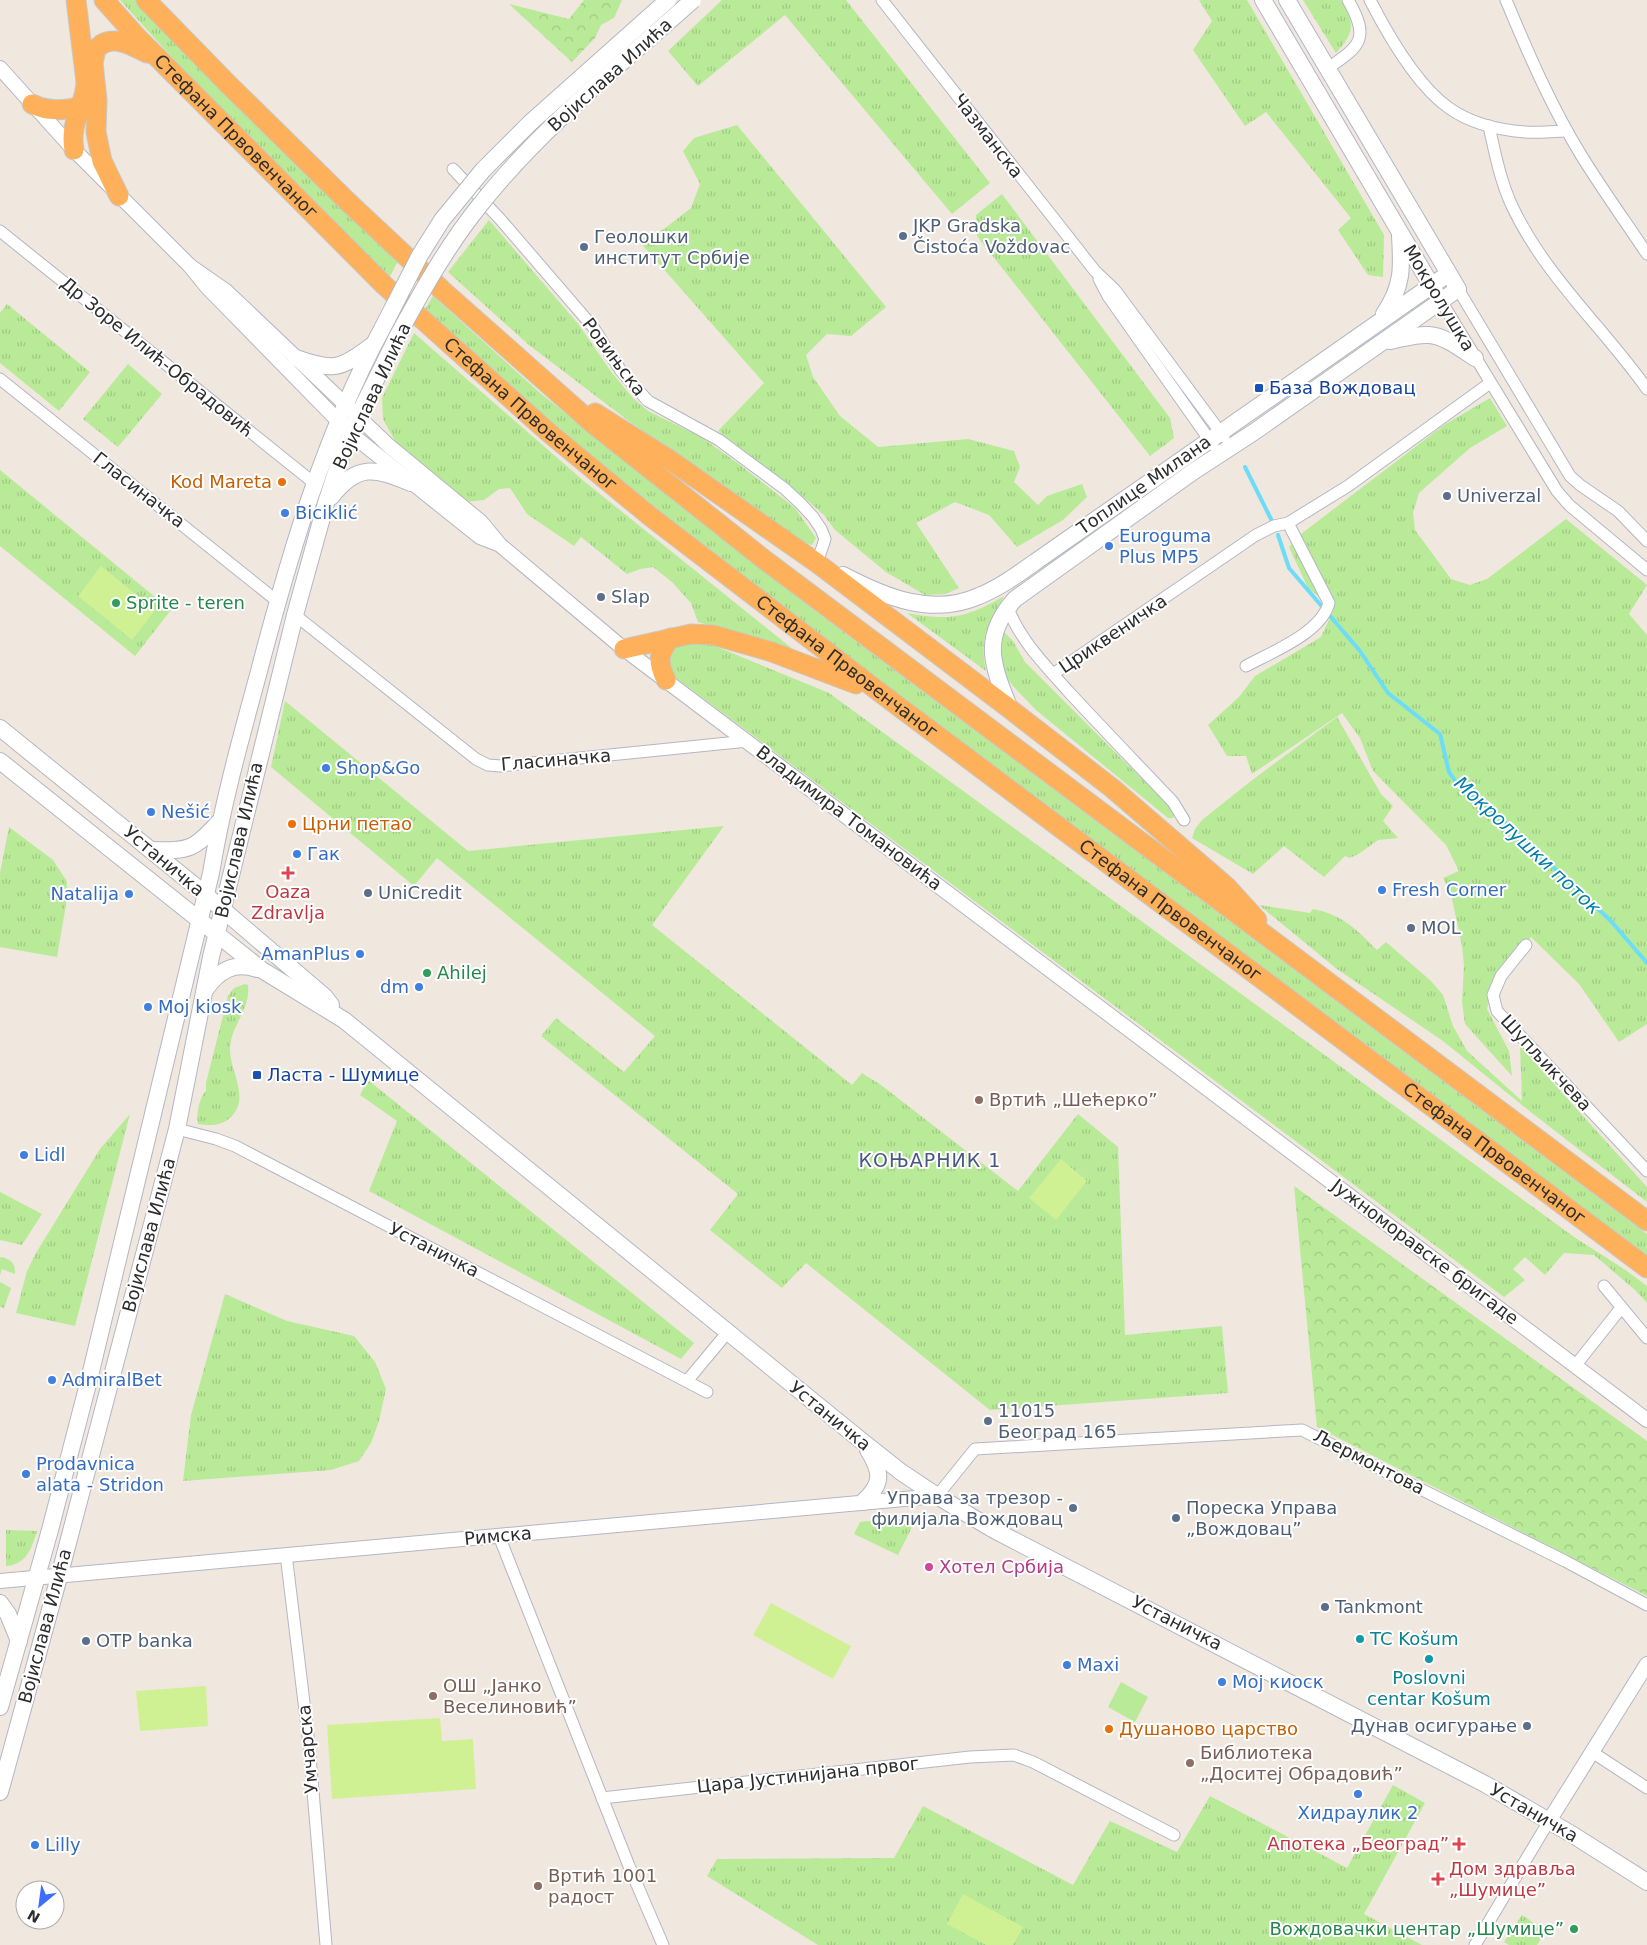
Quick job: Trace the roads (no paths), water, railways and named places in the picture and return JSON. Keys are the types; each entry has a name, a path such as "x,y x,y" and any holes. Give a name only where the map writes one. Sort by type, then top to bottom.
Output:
{"highway":[{"path":"74,150 73,128 85,95 86,82 76,0"},
{"name":"Стефана Првовенчаног","path":"104,0 160,60 343,245 480,372 652,517 882,694 1647,1268"},
{"name":"Стефана Првовенчаног","path":"146,0 341,195 442,290 592,423 722,527 1647,1221"},
{"path":"151,0 163,18"},
{"path":"119,196 107,172 97,143 94,55 102,44 115,40 124,42 160,60"},
{"path":"32,104 45,109 60,110 81,106"},
{"path":"551,387 670,460 817,562 1112,788 1237,897 1279,946"},
{"path":"624,649 692,634 713,635 742,642 824,670 882,694"},
{"path":"666,680 659,661 660,654 670,638"}],"main road":[{"name":"Војислава Илића","path":"0,1792 59,1577 177,1129 203,994 217,934 295,615 326,503 344,428 346,405 374,343 420,255 442,220 483,170 530,123 668,0"},
{"name":"Војислава Илића","path":"0,1706 88,1384 211,873 219,822 278,601 314,482 344,428 358,416 397,337 443,255 479,206 501,179 553,126 693,0"},
{"name":"Мокролушка","path":"1263,0 1441,301"},
{"name":"Мокролушка","path":"1287,0 1458,289"},
{"path":"1380,320 1392,302 1400,284 1400,233"},
{"name":"Топлице Милана","path":"817,562 866,587 889,596 928,605 956,604 981,595 1048,553 1448,274"},
{"name":"Топлице Милана","path":"1010,710 997,677 992,654 993,635 1000,619 1018,597 1458,289"},
{"path":"1382,342 1429,335 1443,339 1475,358"},
{"path":"296,358 318,366 334,367 355,359 374,343"},
{"path":"326,503 341,484 349,478 366,472 387,473 411,483"},
{"path":"1048,553 1058,568"},
{"name":"Устаничка","path":"0,728 152,850 324,996 344,1020"},
{"name":"Устаничка","path":"0,761 262,970 344,1020 450,1104 728,1333 901,1472 994,1530 1433,1757 1549,1821 1647,1882"},
{"path":"152,850 174,851 194,846 219,822"},
{"path":"203,994 219,973 229,968 247,965 262,970"},
{"path":"862,1442 876,1462 879,1471 877,1487 863,1502"},
{"path":"0,1602 8,1614 19,1641"}],"street":[{"name":"Чазманска","path":"882,0 1095,271 1115,290 1226,451"},
{"path":"1328,68 1348,55 1354,49 1360,37 1358,20 1348,0"},
{"path":"1370,0 1404,59 1439,100 1464,117 1489,126 1526,132 1567,131"},
{"path":"1506,0 1531,61 1567,131 1581,156 1647,254"},
{"name":"Владимира Томановића","path":"2,76 32,104 74,150 190,266 207,287 344,428 480,537 500,545"},
{"path":"1489,126 1503,184 1525,230 1560,282 1632,368 1647,389"},
{"name":"Ровињска","path":"453,169 500,219 593,327 621,371 648,401 719,440 785,489 801,504 813,517 825,539 817,562"},
{"name":"Др Зоре Илић-Обрадовић","path":"0,231 314,482"},
{"name":"Владимира Томановића","path":"190,266 226,291 389,446 481,522 500,545 624,649 1202,1085"},
{"name":"Мокролушка","path":"1458,289 1570,476 1618,511 1647,541"},
{"name":"Мокролушка","path":"1441,301 1557,491 1569,505 1647,570"},
{"name":"Гласиначка","path":"0,379 278,601"},
{"name":"Цриквеничка","path":"1184,820 1174,802 1054,674 1256,535 1274,526 1288,523 1348,486 1490,383"},
{"path":"1246,666 1310,630 1324,616 1328,609 1329,603 1288,523"},
{"path":"1008,608 1017,630 1054,674"},
{"name":"Гласиначка","path":"295,615 476,759 488,765 501,766 748,741"},
{"name":"Шупљикчева","path":"1526,945 1501,976 1493,995 1497,1011 1647,1171"},
{"name":"Јужноморавске бригаде","path":"1202,1085 1647,1420"},
{"name":"Устаничка","path":"177,1129 216,1139 244,1151 707,1392"},
{"path":"1604,1286 1647,1338"},
{"path":"1575,1366 1621,1308"},
{"path":"687,1381 728,1333"},
{"name":"Љермонтова","path":"937,1496 975,1449 1302,1430 1564,1561 1647,1605"},
{"name":"Римска","path":"0,1581 863,1502 890,1502 937,1496"},
{"path":"499,1536 602,1798 663,1945"},
{"name":"Умчарска","path":"286,1554 309,1744 326,1945"},
{"path":"1475,1945 1549,1821 1647,1664"},
{"path":"1592,1752 1647,1788"},
{"name":"Цара Јустинијана првог","path":"602,1798 970,1757 1014,1755 1033,1762 1174,1835"}],"waterway":[{"name":"Мокролушки поток","path":"1245,467 1273,523"},
{"name":"Мокролушки поток","path":"1278,535 1289,568 1360,651 1388,693 1440,734 1449,772 1461,789 1484,803 1610,920 1647,963"}],"place":[{"name":"JKP Gradska Čistoća Voždovac","path":"903,236"},
{"name":"Геолошки институт Србије","path":"584,247"},
{"name":"База Вождовац","path":"1259,388"},
{"name":"Kod Mareta","path":"282,482"},
{"name":"Univerzal","path":"1447,496"},
{"name":"Biciklić","path":"285,513"},
{"name":"Euroguma Plus MP5","path":"1109,546"},
{"name":"Slap","path":"601,597"},
{"name":"Sprite - teren","path":"116,603"},
{"name":"Shop&Go","path":"326,768"},
{"name":"Nešić","path":"151,812"},
{"name":"Црни петао","path":"292,824"},
{"name":"Гак","path":"297,854"},
{"name":"Oaza Zdravlja","path":"288,873"},
{"name":"Fresh Corner","path":"1382,890"},
{"name":"UniCredit","path":"368,893"},
{"name":"Natalija","path":"129,894"},
{"name":"MOL","path":"1411,928"},
{"name":"AmanPlus","path":"360,954"},
{"name":"Ahilej","path":"427,973"},
{"name":"dm","path":"419,987"},
{"name":"Moj kiosk","path":"148,1007"},
{"name":"Ласта - Шумице","path":"257,1075"},
{"name":"Вртић „Шећерко”","path":"979,1100"},
{"name":"Lidl","path":"24,1155"},
{"name":"AdmiralBet","path":"52,1380"},
{"name":"11015 Београд 165","path":"988,1421"},
{"name":"Prodavnica alata - Stridon","path":"26,1474"},
{"name":"Управа за трезор - филијала Вождовац","path":"1073,1508"},
{"name":"Пореска Управа „Вождовац”","path":"1176,1518"},
{"name":"Хотел Србија","path":"929,1567"},
{"name":"Tankmont","path":"1325,1607"},
{"name":"TC Košum","path":"1360,1639"},
{"name":"OTP banka","path":"86,1641"},
{"name":"Poslovni centar Košum","path":"1429,1659"},
{"name":"Maxi","path":"1067,1665"},
{"name":"Мој киоск","path":"1222,1682"},
{"name":"ОШ „Јанко Веселиновић”","path":"433,1696"},
{"name":"Дунав осигурање","path":"1527,1726"},
{"name":"Душаново царство","path":"1109,1729"},
{"name":"Библиотека „Доситеј Обрадовић”","path":"1190,1763"},
{"name":"Хидраулик 2","path":"1358,1794"},
{"name":"Апотека „Београд”","path":"1459,1844"},
{"name":"Lilly","path":"35,1845"},
{"name":"Дом здравља „Шумице”","path":"1438,1879"},
{"name":"Вртић 1001 радост","path":"538,1886"},
{"name":"Вождовачки центар „Шумице”","path":"1574,1929"}],"district":[{"name":"КОЊАРНИК 1","path":"930,1160"}]}
